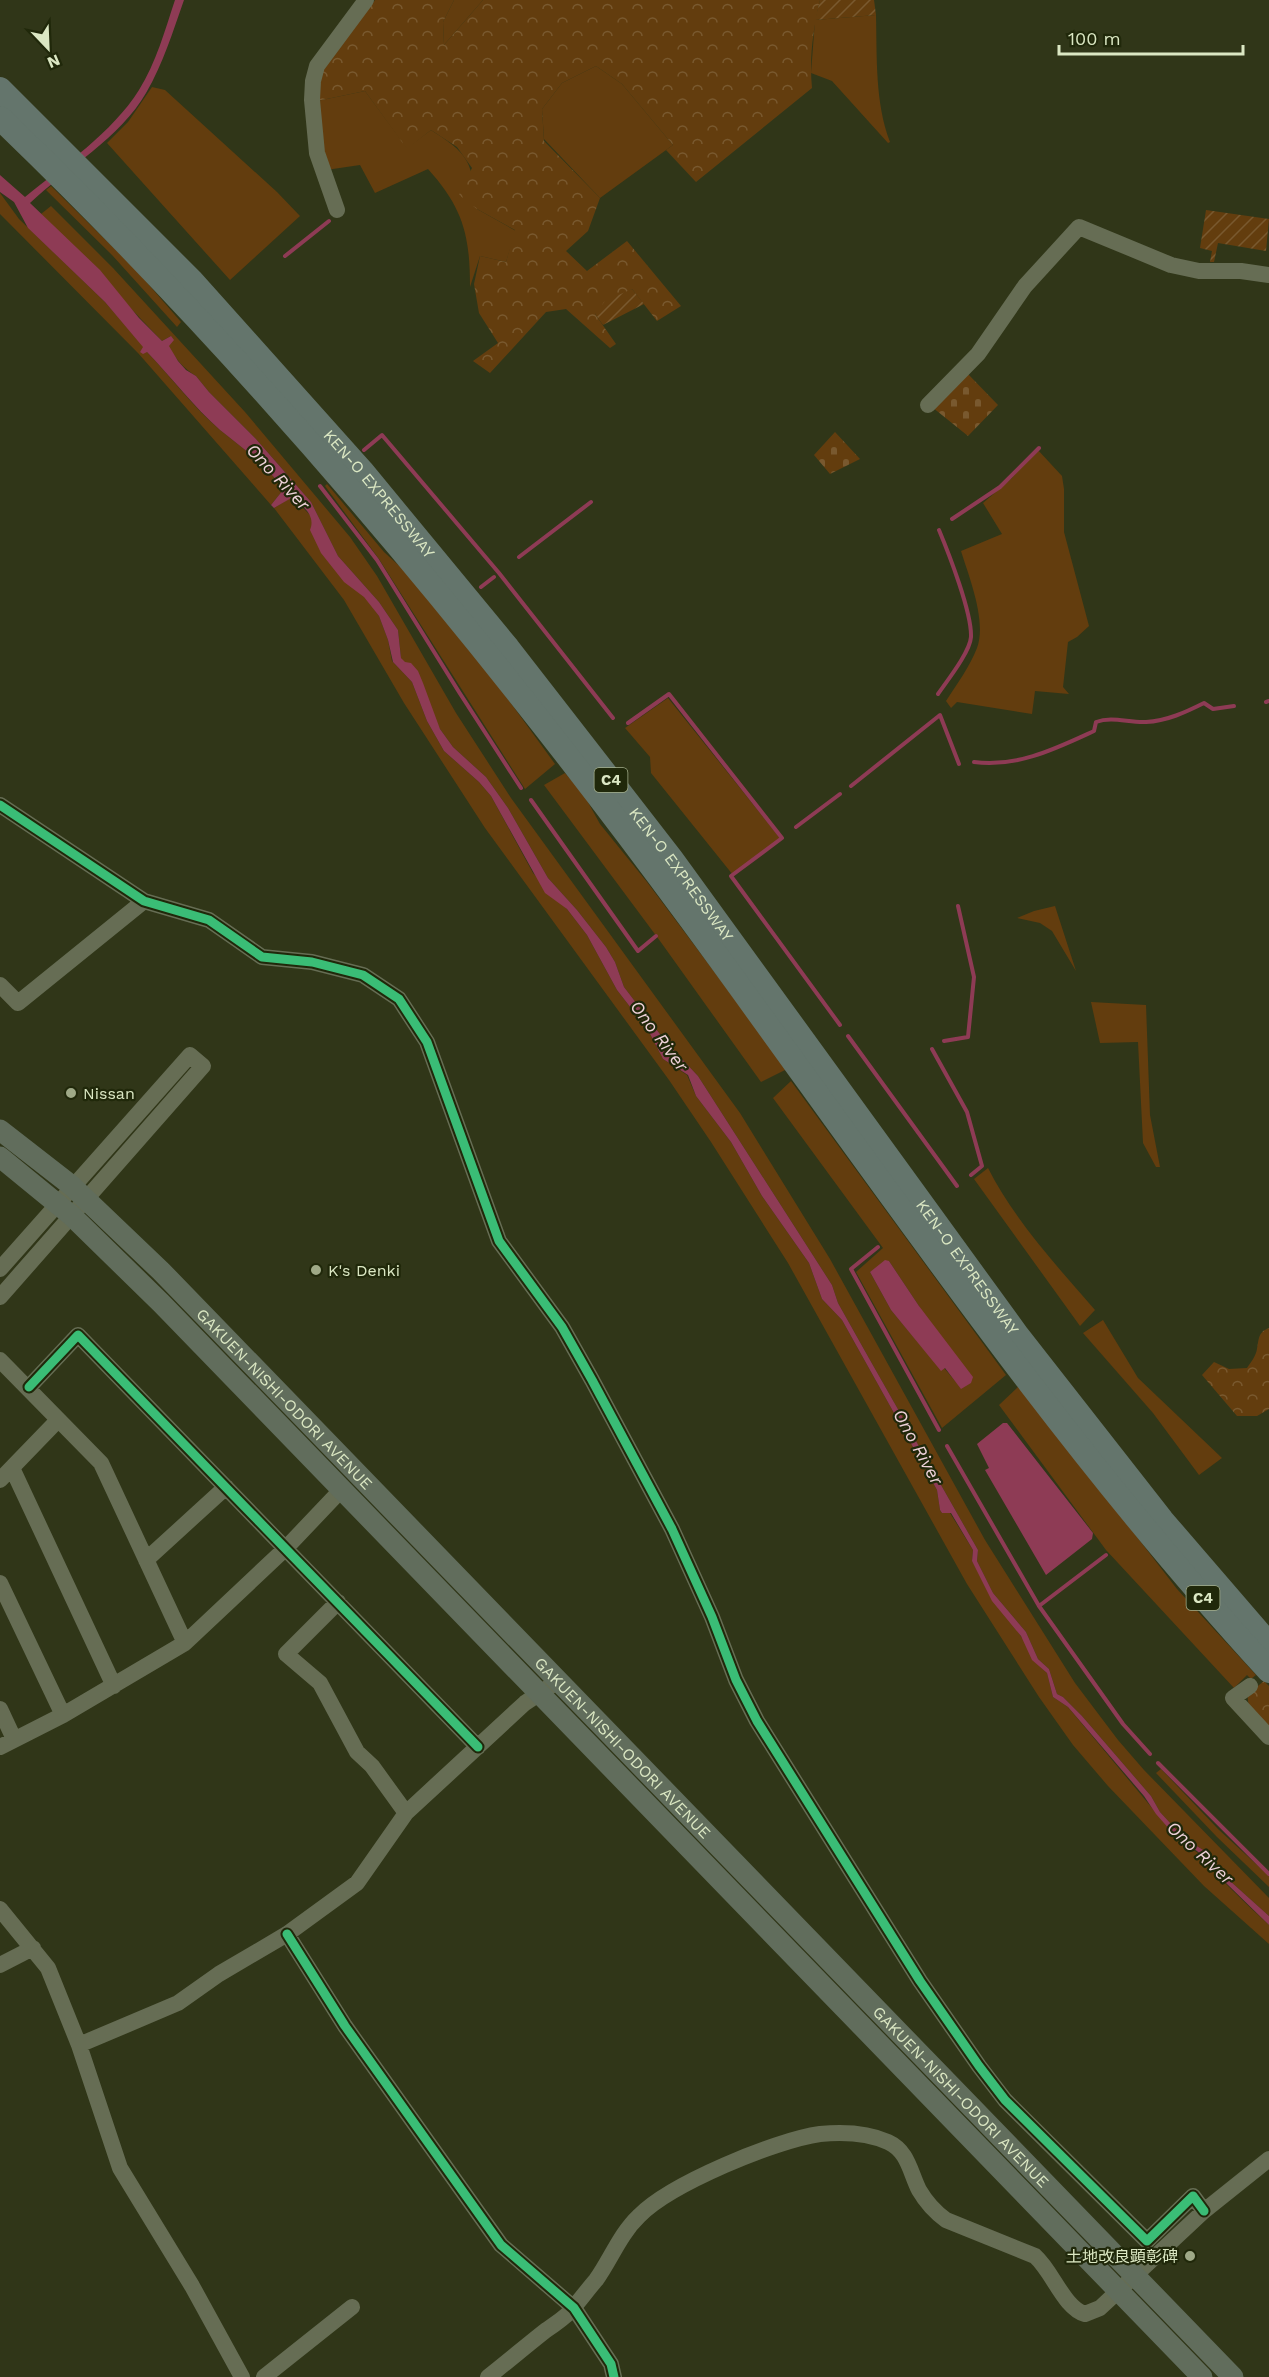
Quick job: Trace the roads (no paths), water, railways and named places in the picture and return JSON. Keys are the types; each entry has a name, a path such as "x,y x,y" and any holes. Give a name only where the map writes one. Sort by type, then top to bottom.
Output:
{"highway":[{"name":"KEN-O EXPRESSWAY","path":"0,89 192,281 362,471 501,639 671,858 1018,1336 1162,1520 1269,1644"},
{"name":"KEN-O EXPRESSWAY","path":"0,118 93,207 205,327 315,448 460,620 595,792 685,912 944,1272 1002,1348 1140,1523 1269,1671"}],"main road":[{"name":"GAKUEN-NISHI-ODORI AVENUE","path":"0,1131 79,1193 161,1271 1233,2377"},
{"name":"GAKUEN-NISHI-ODORI AVENUE","path":"0,1157 65,1209 129,1270 1202,2377"}],"street":[{"path":"338,210 317,153 312,100 313,81 317,66 366,0"},
{"path":"928,405 978,354 1025,286 1079,226 1171,265 1199,271 1241,271 1269,275"},
{"path":"0,805 144,901 209,920 262,957 312,962 363,975 399,999 427,1042 499,1241 562,1327 592,1380 672,1529 712,1617 736,1680 757,1721 920,1982 1005,2100 1147,2241 1193,2196 1204,2211"},
{"path":"0,985 18,1003 144,901"},
{"path":"0,1297 65,1209 190,1055 203,1066 79,1193"},
{"path":"0,1269 65,1209"},
{"path":"29,1387 78,1335 478,1747"},
{"path":"1,1363 29,1387 101,1463 185,1643"},
{"path":"58,1420 6,1474 114,1686"},
{"path":"146,1560 226,1487"},
{"path":"0,1709 7,1743 63,1715 185,1643 286,1548 342,1489"},
{"path":"0,1583 63,1715"},
{"path":"338,1602 286,1654 320,1683 357,1752 372,1766 406,1813"},
{"path":"79,2045 178,2003 219,1974 287,1934 357,1883 406,1813 525,1703 558,1681"},
{"path":"1250,1686 1233,1698 1269,1737"},
{"path":"0,1909 48,1968 79,2045 120,2168 192,2286 242,2377"},
{"path":"287,1934 345,2026 501,2245 574,2308 611,2364 614,2377"},
{"path":"0,1965 33,1948"},
{"path":"488,2377 574,2308 596,2279 617,2243 639,2215 665,2196 702,2176 751,2155 797,2140 834,2133 871,2137 887,2142 900,2150 907,2160 919,2189 936,2213 946,2220 1035,2256 1044,2264 1073,2309 1085,2314 1100,2308 1204,2211 1269,2159"},
{"path":"264,2377 351,2307"}],"water":[{"name":"Ono River","path":"175,0 184,0 158,71 135,109 108,138 30,203 100,270 139,318 162,341 171,336 174,340 169,346 178,361 196,376 256,439 311,502 338,556 379,602 398,630 401,658 411,663 418,671 440,729 453,747 486,777 508,808 548,878 606,947 615,962 624,987 666,1042 698,1076 832,1285 838,1303 978,1550 977,1561 993,1593 1026,1632 1038,1659 1049,1669 1057,1694 1082,1716 1184,1838 1208,1853 1229,1880 1269,1916 1269,1925 1226,1883 1211,1863 1178,1839 1068,1707 1053,1697 1047,1673 1032,1660 1021,1636 992,1601 972,1561 973,1550 951,1513 942,1513 940,1510 937,1490 842,1320 822,1299 809,1263 762,1196 731,1142 696,1096 688,1075 663,1059 648,1030 617,990 587,935 567,909 545,893 491,796 479,782 444,751 427,721 412,682 393,662 379,616 364,597 344,582 321,553 310,530 310,516 293,497 274,508 271,505 283,490 277,481 254,457 210,421 147,352 143,354 140,352 143,347 105,302 28,228 14,202 0,192 0,175 25,197 86,148 128,106 150,69"},
{"path":"885,1260 889,1261 919,1306 973,1377 971,1383 961,1389 945,1368 941,1371 891,1310 870,1272"},
{"path":"1003,1423 1007,1423 1093,1533 1092,1539 1046,1575 985,1470 989,1468 977,1444"}],"waterway":[{"path":"285,256 329,221"},
{"path":"364,450 382,435 499,573 613,718"},
{"path":"952,519 1000,487 1039,448"},
{"path":"320,486 377,560 521,788"},
{"path":"519,557 591,502"},
{"path":"938,694 962,658 971,637 964,599 939,530"},
{"path":"481,587 494,577"},
{"path":"628,723 669,694 782,838 731,876 840,1025"},
{"path":"974,762 1006,762 1036,755 1094,731 1096,722 1102,720 1154,721 1176,715 1204,703 1213,709 1234,706"},
{"path":"851,786 940,715 959,764"},
{"path":"796,827 840,794"},
{"path":"531,800 638,951 656,936"},
{"path":"944,1041 968,1037 974,977 958,906"},
{"path":"848,1036 957,1186"},
{"path":"932,1049 967,1112 982,1166 971,1175"},
{"path":"878,1247 851,1269 939,1430"},
{"path":"947,1446 1039,1606 1123,1724 1150,1754"},
{"path":"1039,1606 1106,1555"},
{"path":"1158,1763 1269,1874"}],"place":[{"name":"Nissan","path":"71,1093"},
{"name":"K's Denki","path":"316,1270"},
{"name":"土地改良顕彰碑","path":"1190,2256"}]}
